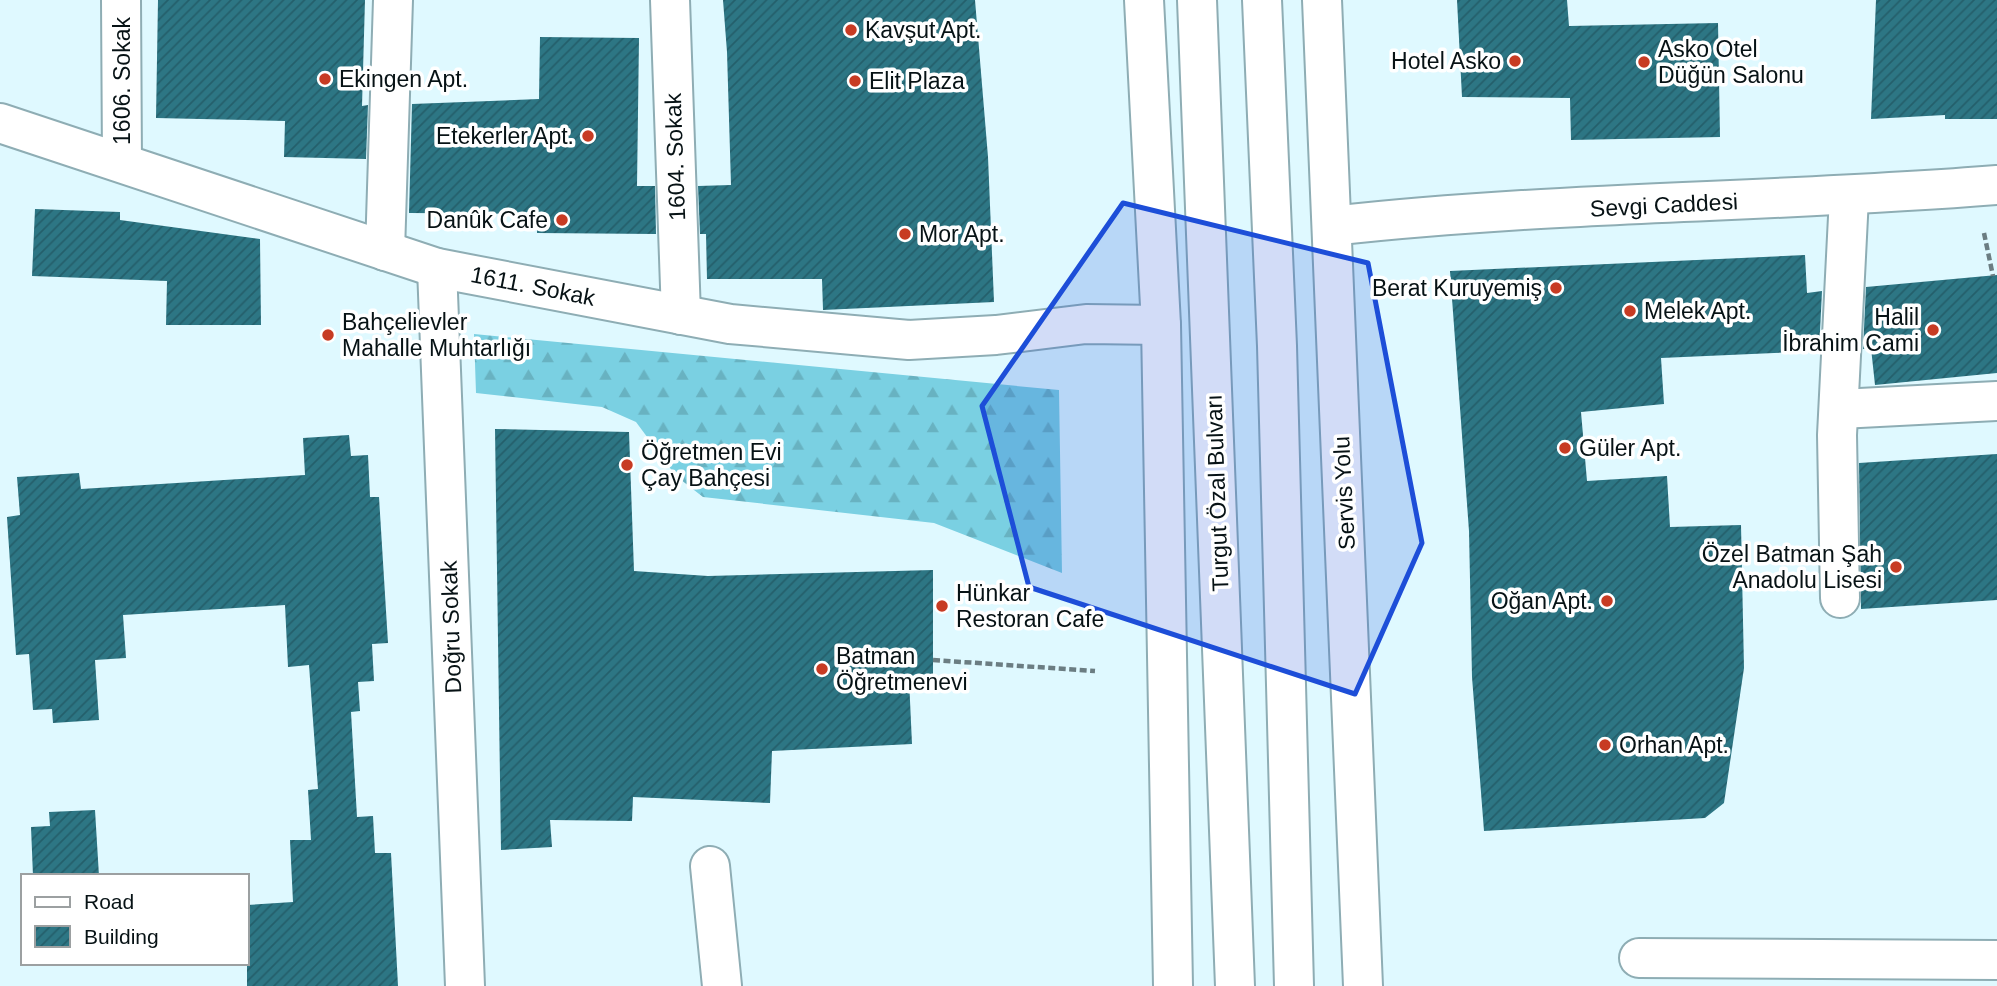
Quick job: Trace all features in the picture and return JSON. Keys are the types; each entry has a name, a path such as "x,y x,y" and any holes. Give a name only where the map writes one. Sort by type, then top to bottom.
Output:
{"street":[{"name":"1606. Sokak","path":"121,0 122,162"},
{"path":"385,251 393,0"},
{"name":"1604. Sokak","path":"670,0 681,314"},
{"path":"1144,0 1161,325 1173,986"},
{"name":"Turgut Özal Bulvarı","path":"1197,0 1235,986"},
{"path":"1262,0 1277,360 1294,986"},
{"name":"Servis Yolu","path":"1322,0 1363,986"},
{"name":"1611. Sokak","path":"0,123 437,268 730,324 909,340 996,335 1086,324 1161,325"},
{"name":"Sevgi Caddesi","path":"1332,226 1416,217 1849,197 1997,185"},
{"path":"1840,598 1838,422 1849,197"},
{"name":"Doğru Sokak","path":"437,268 465,986"},
{"path":"1838,422 1997,401"},
{"path":"710,866 722,986"},
{"path":"1639,958 1997,960"}],"path":[{"path":"933,660 1095,671"}],"highlighted area":[{"path":"1123,203 1368,263 1422,543 1355,694 1029,587 982,406"}],"green space":[{"path":"474,334 1059,390 1062,573 934,523 703,497 676,476 636,422 602,407 476,393"}],"building":[{"path":"158,0 365,0 362,106 368,105 366,159 284,157 285,121 156,118"},
{"path":"723,0 975,0 988,157 994,302 823,310 822,279 707,279 706,234 700,234 698,186 731,185"},
{"name":"Asko Otel Düğün Salonu","path":"1457,0 1567,0 1569,26 1718,23 1720,137 1571,140 1570,98 1462,97"},
{"path":"1876,0 1997,0 1997,119 1945,119 1945,115 1871,119"},
{"path":"540,37 639,38 637,186 655,186 656,234 537,233 537,214 409,213 412,104 539,99"},
{"path":"35,209 120,212 120,220 260,239 261,325 166,325 167,281 32,276"},
{"path":"1805,255 1807,293 1822,291 1819,351 1661,358 1664,404 1581,412 1587,481 1667,476 1670,527 1741,525 1744,668 1724,803 1705,818 1484,831 1472,677 1469,531 1450,271"},
{"name":"Halil İbrahim Cami","path":"1997,275 1997,373 1875,385 1871,348 1863,349 1866,287"},
{"path":"495,429 629,432 634,571 708,576 933,570 933,679 909,679 912,744 772,751 770,803 633,797 632,821 550,820 552,847 501,850"},
{"path":"349,435 351,456 368,455 370,497 379,497 388,643 372,644 374,681 358,682 360,711 351,712 357,817 373,816 375,853 391,853 398,986 247,986 248,905 293,902 290,840 311,840 308,790 318,789 309,665 288,667 285,605 123,615 126,658 95,660 99,720 53,723 52,709 33,710 29,654 16,655 7,517 20,515 17,477 79,473 81,489 305,475 303,438"},
{"path":"1997,454 1997,600 1861,609 1859,463"},
{"path":"95,810 99,874 33,874 31,827 50,826 49,812"}],"place":[{"name":"Kavşut Apt.","path":"851,30"},
{"name":"Hotel Asko","path":"1515,61"},
{"name":"Asko Otel Düğün Salonu","path":"1644,62"},
{"name":"Ekingen Apt.","path":"325,79"},
{"name":"Elit Plaza","path":"855,81"},
{"name":"Etekerler Apt.","path":"588,136"},
{"name":"Danûk Cafe","path":"562,220"},
{"name":"Mor Apt.","path":"905,234"},
{"name":"Berat Kuruyemiş","path":"1556,288"},
{"name":"Melek Apt.","path":"1630,311"},
{"name":"Halil İbrahim Cami","path":"1933,330"},
{"name":"Bahçelievler Mahalle Muhtarlığı","path":"328,335"},
{"name":"Güler Apt.","path":"1565,448"},
{"name":"Öğretmen Evi Çay Bahçesi","path":"627,465"},
{"name":"Özel Batman Şah Anadolu Lisesi","path":"1896,567"},
{"name":"Oğan Apt.","path":"1607,601"},
{"name":"Hünkar Restoran Cafe","path":"942,606"},
{"name":"Batman Öğretmenevi","path":"822,669"},
{"name":"Orhan Apt.","path":"1605,745"}]}
